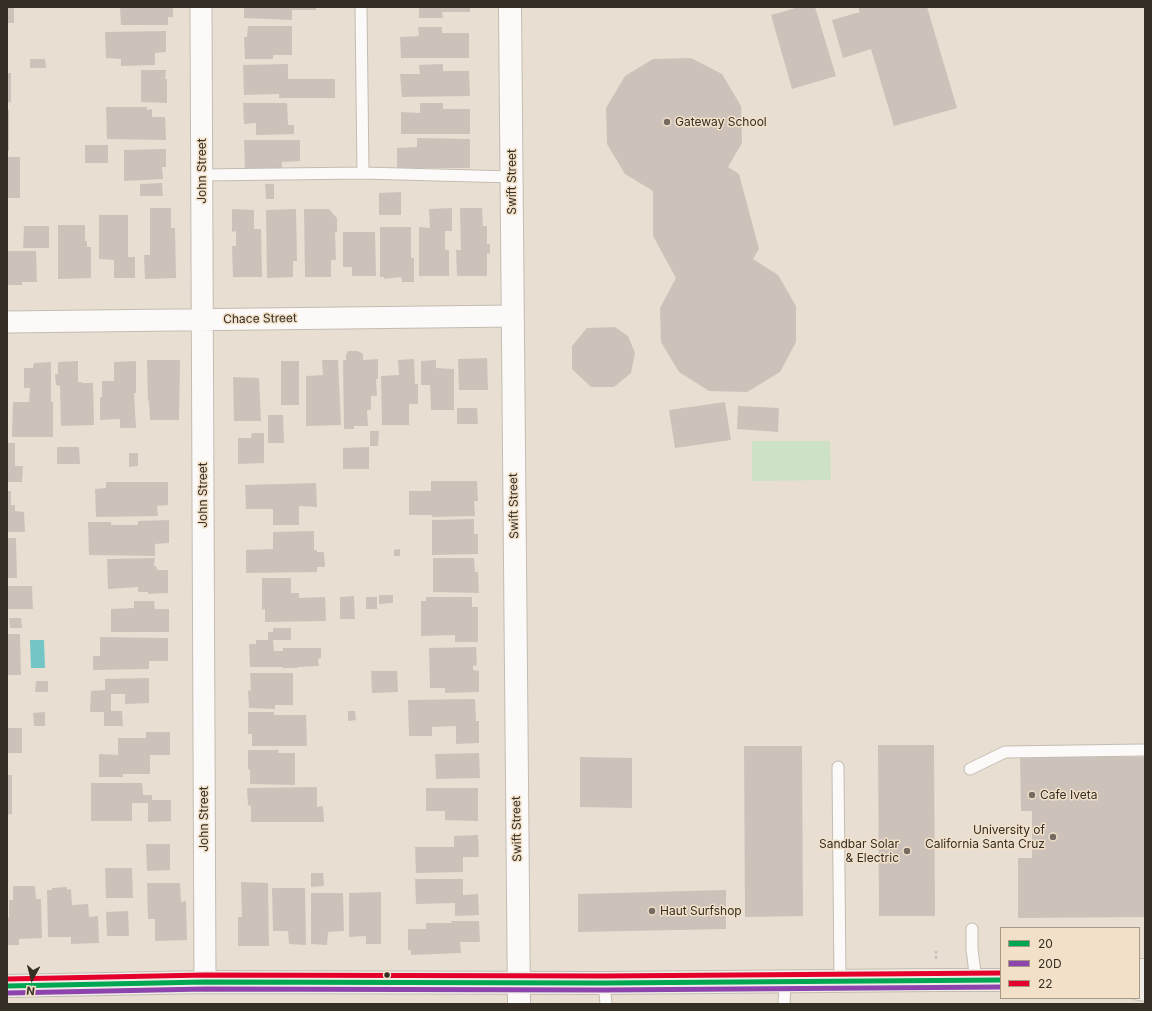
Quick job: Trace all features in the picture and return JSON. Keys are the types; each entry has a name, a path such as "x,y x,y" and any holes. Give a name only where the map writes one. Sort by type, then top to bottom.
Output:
{"main road":[{"path":"7,986 204,982 519,983 605,994 784,982 1000,980"}],"street":[{"name":"John Street","path":"201,7 204,982"},
{"name":"Swift Street","path":"510,7 519,1004"},
{"name":"Chace Street","path":"7,322 512,316"}],"lane":[{"path":"361,7 363,173"},
{"path":"202,175 363,173 512,177"},
{"path":"970,769 1005,752 1143,750"},
{"path":"838,767 840,982"},
{"path":"972,929 972,949 976,981"},
{"path":"784,982 784,1004"}],"green space":[{"path":"752,441 830,441 831,480 752,481"}],"water":[{"path":"30,640 44,640 45,668 31,668"}],"building":[{"path":"7,7 14,7 14,23 7,23"},
{"path":"120,7 173,7 173,17 168,17 168,25 121,25"},
{"path":"244,7 316,7 316,10 292,10 292,20 244,18"},
{"path":"419,7 470,7 470,12 442,12 443,18 419,18"},
{"path":"799,7 815,7 836,76 792,89 771,15"},
{"path":"858,7 927,7 957,108 894,126 871,49 843,58 832,20 860,12"},
{"path":"248,26 292,26 292,55 273,55 273,59 245,59 244,37 247,37"},
{"path":"418,27 442,27 442,33 469,33 469,58 401,58 400,37 419,36"},
{"path":"166,31 166,52 155,53 155,65 121,66 121,59 106,58 105,32"},
{"path":"691,58 722,74 741,106 742,143 728,167 739,174 759,249 753,259 778,275 796,306 796,342 780,372 747,392 709,391 679,372 661,342 660,308 676,278 653,236 653,191 625,174 607,144 606,108 625,76 653,59"},
{"path":"30,59 45,59 46,68 30,68"},
{"path":"288,64 288,79 335,79 335,98 279,98 279,94 244,95 243,65"},
{"path":"443,64 443,71 469,71 470,96 402,97 400,74 420,74 419,65"},
{"path":"141,70 166,70 165,79 167,79 167,103 141,102"},
{"path":"7,73 11,73 11,102 7,103"},
{"path":"243,103 287,103 288,125 294,125 294,134 256,135 256,123 244,124"},
{"path":"420,103 443,103 443,109 470,109 470,134 401,134 401,112 420,113"},
{"path":"106,107 147,107 147,110 152,109 152,117 165,117 166,140 107,139"},
{"path":"7,110 9,110 9,151 7,151"},
{"path":"417,138 470,139 470,168 397,168 397,148 417,147"},
{"path":"244,140 300,140 300,161 282,162 282,169 245,168"},
{"path":"85,145 108,145 108,163 85,163"},
{"path":"166,149 166,167 162,167 163,179 124,181 124,150"},
{"path":"7,157 20,157 20,198 7,198"},
{"path":"162,183 163,196 140,196 140,184"},
{"path":"265,184 274,184 274,199 266,199"},
{"path":"401,192 401,215 379,215 379,193"},
{"path":"150,208 171,208 171,228 175,228 176,278 145,279 144,255 150,255"},
{"path":"452,208 452,231 445,231 445,250 449,250 449,276 419,276 419,227 430,228 429,209"},
{"path":"460,208 482,208 483,226 487,226 487,244 490,244 490,254 487,253 487,276 457,276 456,250 461,250"},
{"path":"232,209 254,210 254,229 261,229 262,277 233,277 232,246 236,246 236,231 232,232"},
{"path":"296,209 297,261 293,261 293,277 267,278 266,210"},
{"path":"304,209 329,209 337,218 337,232 335,232 336,260 331,260 331,277 305,277"},
{"path":"99,215 128,215 128,257 135,257 135,278 114,278 114,260 99,259"},
{"path":"58,225 85,225 85,241 87,241 87,247 91,247 91,278 58,279"},
{"path":"24,226 49,226 49,248 23,248"},
{"path":"380,227 411,227 411,258 414,258 414,282 402,282 401,277 384,279 384,277 380,277"},
{"path":"343,232 375,232 376,276 352,276 352,267 343,267"},
{"path":"7,251 36,251 37,282 22,282 22,285 7,285"},
{"path":"615,327 628,336 635,353 631,373 614,387 591,387 572,369 572,346 587,328"},
{"path":"348,351 358,351 363,354 363,360 378,359 378,379 376,379 377,396 371,396 371,410 367,410 368,426 354,426 354,429 344,429 343,360 346,360"},
{"path":"487,358 488,390 459,390 458,359"},
{"path":"414,359 415,384 418,384 418,404 409,404 409,425 382,425 381,376 399,375 398,360"},
{"path":"147,360 180,360 179,420 150,420"},
{"path":"322,360 338,360 341,425 306,426 306,376 323,375"},
{"path":"436,360 436,368 454,369 454,410 431,410 430,385 421,385 421,361"},
{"path":"78,361 78,382 93,383 94,425 61,426 60,386 56,385 55,374 58,374 58,362"},
{"path":"136,361 136,393 134,393 136,428 120,428 120,419 100,420 102,381 114,381 114,362"},
{"path":"281,361 299,361 299,405 281,405"},
{"path":"51,362 53,437 12,437 13,402 29,402 30,388 24,388 24,368 33,368 34,363"},
{"path":"233,377 259,378 261,421 234,421"},
{"path":"725,402 731,440 675,448 669,410"},
{"path":"738,406 779,408 778,432 737,429"},
{"path":"457,408 477,408 478,424 457,424"},
{"path":"268,415 283,415 284,443 268,443"},
{"path":"370,431 379,431 378,446 370,446"},
{"path":"252,433 264,433 264,463 238,464 238,438 251,438"},
{"path":"7,443 15,443 15,466 23,466 22,482 7,482"},
{"path":"57,447 79,447 80,464 57,464"},
{"path":"369,447 369,469 343,469 343,448"},
{"path":"129,453 138,453 138,466 129,467"},
{"path":"431,481 477,481 478,501 474,501 475,516 432,517 432,515 409,515 409,491 431,491"},
{"path":"106,482 168,482 168,505 157,506 158,516 96,517 95,489 106,488"},
{"path":"316,483 317,507 299,506 299,525 273,525 273,509 246,509 245,485"},
{"path":"7,491 11,491 11,505 15,505 15,511 24,512 25,532 7,532"},
{"path":"474,519 474,534 478,534 478,554 432,555 432,520"},
{"path":"169,520 169,543 155,544 155,556 89,555 88,522 111,522 111,525 138,525 138,521"},
{"path":"314,531 314,550 317,550 317,552 324,552 325,567 317,567 317,572 246,573 246,550 273,549 273,532"},
{"path":"7,538 16,538 17,578 7,578"},
{"path":"400,549 400,556 394,556 394,550"},
{"path":"155,558 154,566 156,566 157,570 168,570 168,593 148,594 148,592 138,592 138,587 108,589 107,559"},
{"path":"433,558 474,558 475,572 478,572 479,593 433,592"},
{"path":"262,578 291,578 291,593 299,593 299,598 325,597 326,621 265,622 265,609 262,610"},
{"path":"7,586 32,586 33,609 7,609"},
{"path":"379,595 393,595 393,603 379,604"},
{"path":"354,596 355,619 340,619 340,597"},
{"path":"366,597 377,597 377,609 366,609"},
{"path":"426,597 472,597 472,607 478,607 478,642 455,642 455,635 421,636 421,601 426,601"},
{"path":"134,601 154,601 155,609 169,609 169,632 111,632 111,609 134,608"},
{"path":"9,618 21,618 22,628 10,628"},
{"path":"273,628 291,628 291,640 273,640 274,651 283,651 283,648 321,648 321,658 318,659 319,666 297,668 250,667 249,644 256,644 256,640 268,640 268,632 273,632"},
{"path":"7,634 20,634 21,675 7,675"},
{"path":"100,637 168,638 168,661 149,661 149,669 93,670 93,656 100,656"},
{"path":"476,647 477,665 473,666 473,670 479,671 479,692 445,693 445,688 430,688 429,648"},
{"path":"371,671 397,671 398,692 372,693"},
{"path":"250,673 293,673 293,705 275,705 275,709 249,708 248,691 251,690"},
{"path":"149,678 149,703 125,704 125,694 111,694 111,711 122,711 123,726 104,726 104,712 90,712 91,691 105,690 105,679"},
{"path":"36,681 48,681 48,692 35,692"},
{"path":"475,699 476,721 479,721 479,743 456,744 456,726 432,727 432,736 409,736 408,700"},
{"path":"348,711 355,711 356,720 348,721"},
{"path":"45,712 45,726 34,726 33,713"},
{"path":"248,712 274,712 274,715 306,715 307,746 252,746 252,734 248,734"},
{"path":"7,728 22,728 22,753 7,753"},
{"path":"146,732 170,732 170,755 150,755 150,774 123,774 123,777 99,777 99,754 118,755 118,738 146,738"},
{"path":"878,745 934,745 935,916 879,916"},
{"path":"744,746 802,746 803,916 745,917"},
{"path":"248,750 279,750 278,753 295,753 295,785 250,784"},
{"path":"479,753 480,778 436,779 435,754"},
{"path":"1020,756 1145,757 1145,917 1018,918 1018,858 1032,858 1032,811 1021,811"},
{"path":"580,757 632,758 632,808 580,807"},
{"path":"7,775 12,775 12,814 7,815"},
{"path":"91,783 142,783 143,795 152,795 152,800 171,800 171,821 148,822 148,803 132,803 132,821 91,821"},
{"path":"317,787 317,807 323,806 324,822 251,822 251,806 248,805 247,788"},
{"path":"426,788 478,788 478,821 445,820 445,811 426,811"},
{"path":"478,835 479,857 463,857 463,872 416,873 415,847 454,847 454,836"},
{"path":"146,844 170,844 170,870 147,871"},
{"path":"105,868 132,868 133,898 106,898"},
{"path":"311,873 323,873 324,886 311,887"},
{"path":"415,879 463,879 463,895 478,894 479,915 455,916 455,903 416,904"},
{"path":"241,882 268,883 269,946 238,946 238,917 242,917"},
{"path":"147,883 180,883 181,902 186,901 187,940 155,941 155,919 148,919"},
{"path":"13,886 35,886 36,899 41,899 42,938 19,939 19,945 7,945 7,918 9,918 9,900 13,900"},
{"path":"67,887 67,890 71,889 72,905 88,904 89,917 98,916 99,943 71,944 71,937 48,937 47,890 52,890 52,888"},
{"path":"272,888 305,888 306,945 289,944 288,931 273,931"},
{"name":"Haut Surfshop","path":"726,890 726,929 578,932 578,894"},
{"path":"381,892 381,944 366,944 366,936 349,937 349,893"},
{"path":"311,893 343,893 344,931 328,932 327,945 311,944"},
{"path":"128,911 129,936 107,936 106,912"},
{"path":"451,921 479,921 480,942 460,942 461,953 411,955 411,950 408,950 408,929 426,929 426,923 452,923"}],"transit line":[{"name":"22","path":"7,979 205,975 604,976 1000,973"},
{"name":"20","path":"7,986 205,982 604,983 1000,980"},
{"name":"20D","path":"7,993 205,989 604,990 1000,987"}],"place":[{"name":"Gateway School","path":"667,122"},
{"name":"Cafe Iveta","path":"1032,795"},
{"name":"University of California Santa Cruz","path":"1053,837"},
{"name":"Sandbar Solar & Electric","path":"907,851"},
{"name":"Haut Surfshop","path":"652,911"}]}
